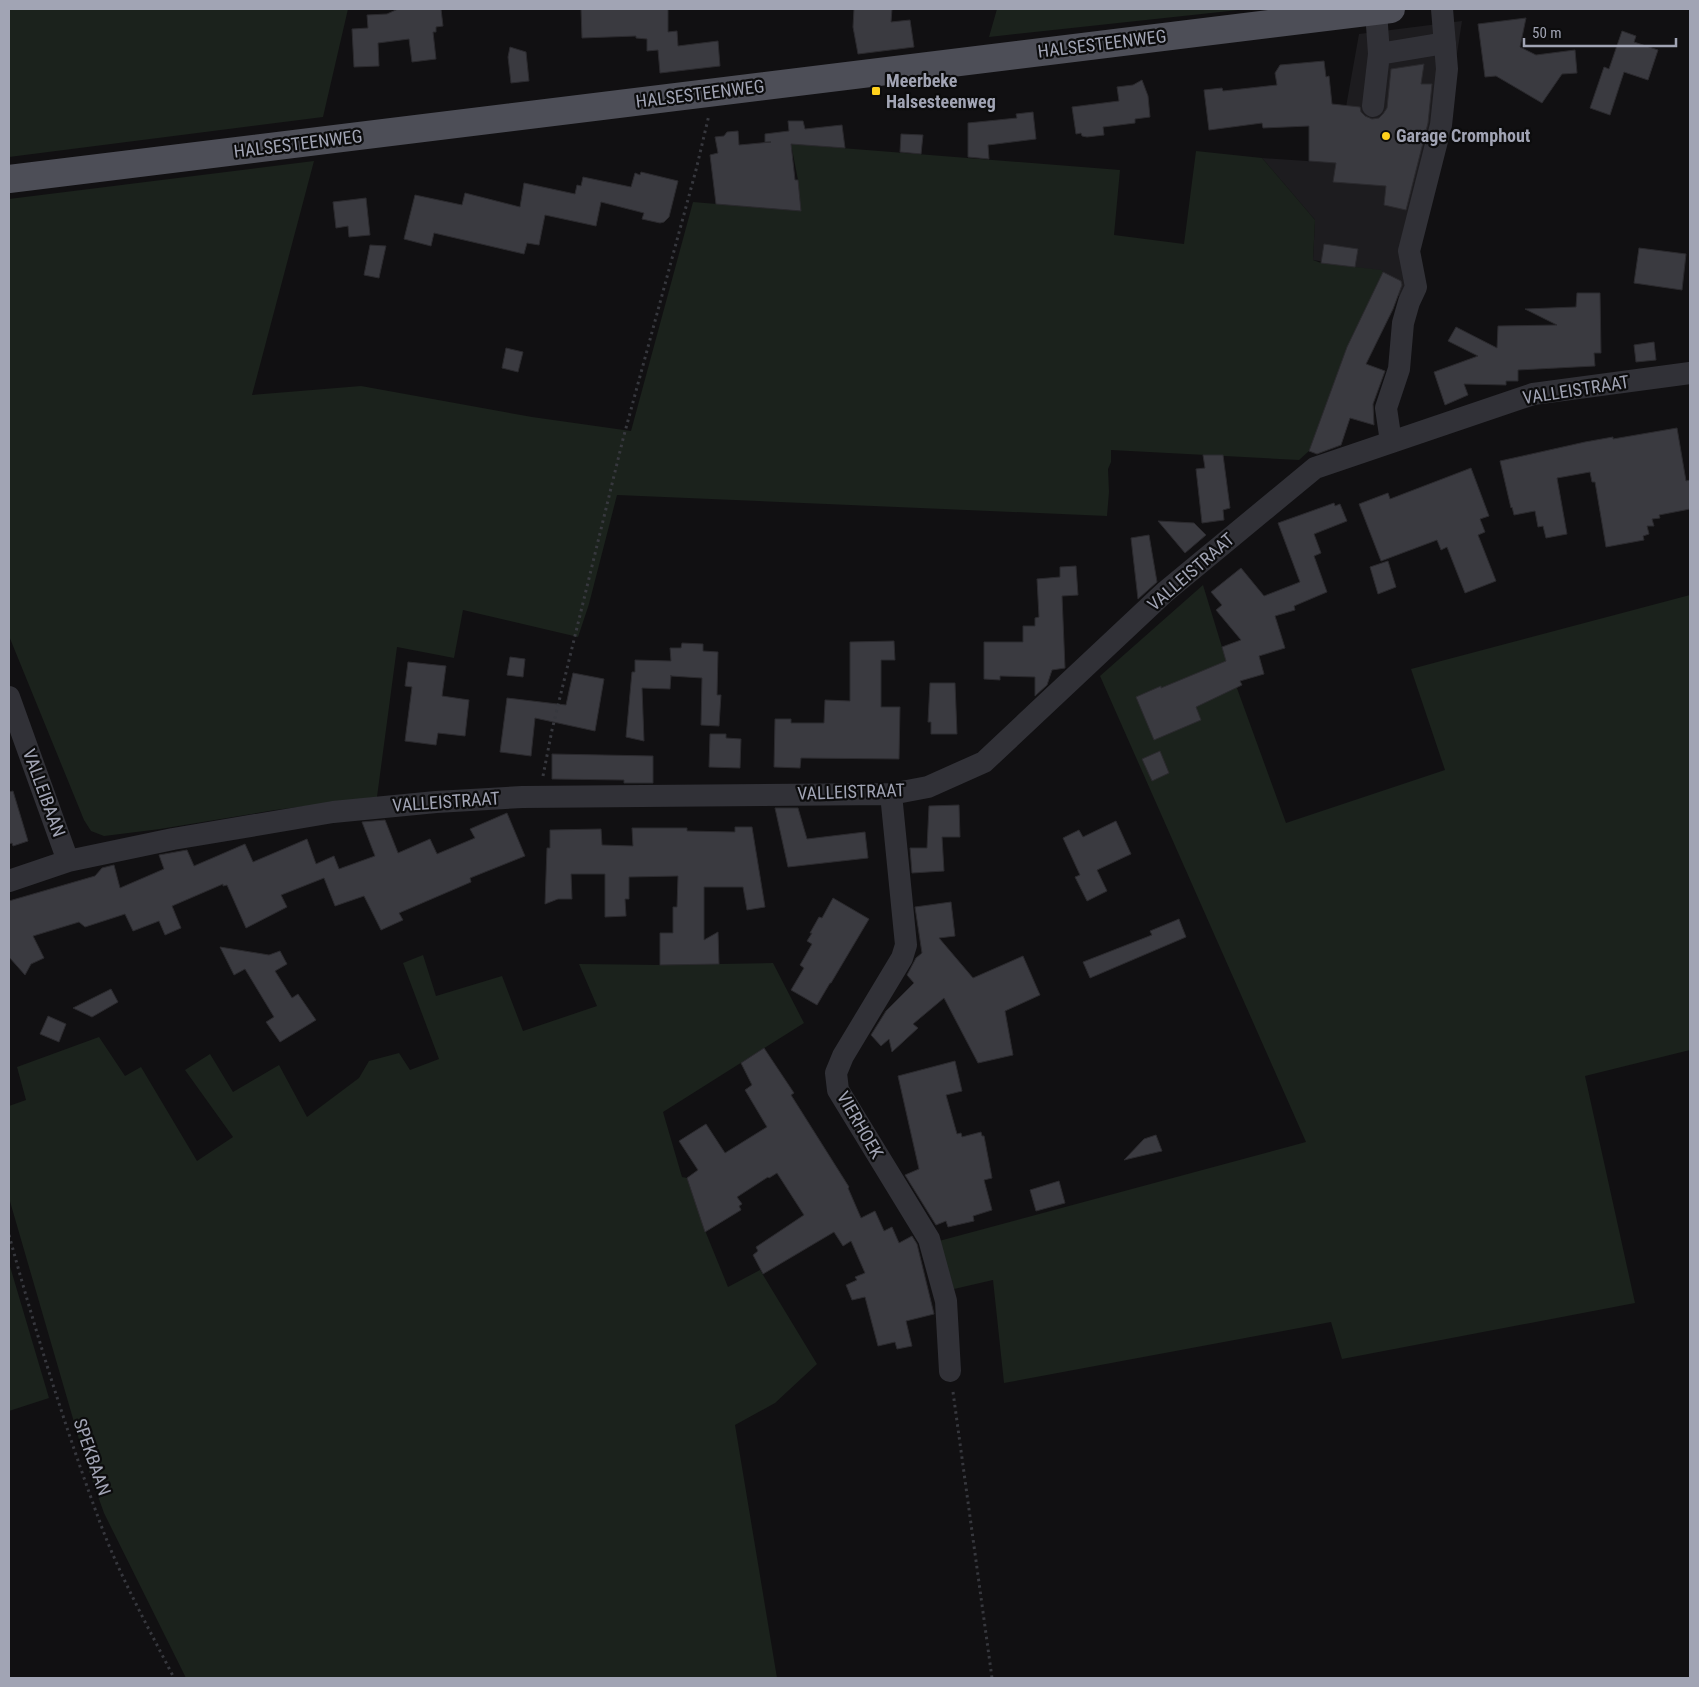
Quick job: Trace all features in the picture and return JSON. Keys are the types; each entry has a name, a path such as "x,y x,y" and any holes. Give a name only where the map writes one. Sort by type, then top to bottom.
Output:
{"main road":[{"name":"HALSESTEENWEG","path":"9,179 1384,10"}],"street":[{"path":"1391,442 1386,408 1399,369 1403,323 1416,286 1409,251 1442,125 1447,69 1442,9"},
{"path":"1373,106 1384,10"},
{"path":"1379,54 1445,43"},
{"name":"VALLEISTRAAT","path":"9,881 68,862 173,839 333,812 436,802 539,796 891,794 928,787 984,762 1165,592 1314,468 1533,394 1690,373"},
{"name":"VALLEIBAAN","path":"9,697 68,862"},
{"name":"VIERHOEK","path":"891,794 906,945 902,958 843,1056 836,1073 838,1090 929,1239 946,1301 950,1371"}],"path":[{"path":"539,796 552,730 620,448 696,170 714,92"},
{"name":"SPEKBAAN","path":"9,1235 36,1334 98,1518 126,1582 174,1678"},
{"path":"950,1371 992,1678"}],"shaded area":[{"path":"9,9 348,9 323,117 9,157"},
{"path":"997,9 1248,9 989,37"},
{"name":"Garage Cromphout","path":"1462,21 1440,165 1416,242 1418,306 1377,285 1383,272 1313,260 1315,220 1262,158 1336,163 1359,34"},
{"path":"791,144 1120,170 1114,235 1184,244 1196,151 1262,158 1315,220 1313,260 1321,263 1381,270 1383,272 1347,347 1309,451 1299,460 1111,450 1111,462 1108,469 1107,516 617,495 589,604 578,637 463,610 454,658 397,647 377,797 275,810 104,836 91,831 84,820 9,636 9,199 314,161 252,395 361,386 532,417 631,431 693,202 801,211 798,180"},
{"path":"1203,585 1222,647 1286,823 1445,770 1411,669 1690,595 1690,1050 1585,1076 1635,1303 1342,1359 1331,1322 1004,1383 993,1280 954,1289 939,1241 1306,1142 1100,676"},
{"path":"423,955 436,996 502,976 523,1031 597,1006 579,964 773,963 804,1023 663,1112 682,1177 687,1178 706,1233 728,1287 760,1270 817,1364 775,1403 735,1425 777,1678 186,1678 104,1513 85,1460 9,1198 9,1106 26,1100 17,1067 99,1037 125,1076 141,1067 197,1161 233,1137 185,1070 210,1054 233,1092 279,1065 307,1117 359,1078 369,1061 399,1053 410,1070 439,1059 403,963"},
{"path":"9,1263 49,1398 9,1411"}],"building":[{"path":"398,9 441,9 443,26 436,27 436,32 433,32 436,59 412,62 409,39 378,43 379,66 354,67 352,29 368,28 367,15 387,14"},
{"path":"581,9 668,9 668,32 677,31 678,46 718,41 720,66 660,73 658,50 647,51 647,39 636,38 636,36 582,38"},
{"path":"854,9 892,9 891,22 910,20 914,47 858,54 853,27"},
{"path":"1526,18 1520,47 1536,55 1575,50 1577,73 1562,74 1542,103 1496,76 1485,77 1478,24"},
{"path":"1622,31 1636,36 1634,42 1658,50 1648,80 1624,72 1610,115 1590,108 1604,67 1609,69"},
{"path":"510,47 526,52 529,81 511,83 508,57"},
{"path":"1324,61 1326,77 1329,76 1332,104 1360,107 1361,112 1365,116 1372,119 1379,118 1387,108 1391,69 1424,64 1421,84 1432,84 1428,123 1406,210 1384,205 1386,186 1333,182 1336,163 1309,161 1309,126 1263,128 1262,123 1209,130 1204,90 1222,88 1223,91 1277,85 1275,73 1280,65"},
{"path":"1142,80 1148,96 1150,117 1135,119 1135,123 1103,127 1104,135 1087,137 1082,136 1081,133 1076,134 1072,107 1119,101 1117,87 1133,85"},
{"path":"1033,112 1036,139 988,145 989,159 968,157 968,123 1017,118 1016,114"},
{"path":"788,121 803,121 805,129 842,125 845,148 791,144 795,180 798,180 801,211 716,204 710,155 718,153 715,137 724,136 727,132 738,131 739,145 771,142 765,142 765,134 789,131"},
{"path":"901,134 923,135 921,154 900,152"},
{"path":"641,172 678,181 669,217 664,222 660,223 642,219 644,213 601,202 596,226 545,215 539,245 527,243 524,254 434,233 431,246 404,239 415,195 462,205 465,193 520,207 524,183 575,194 577,185 581,186 583,177 631,187 635,173 640,175"},
{"path":"366,198 370,235 349,237 348,226 336,228 333,202"},
{"path":"1324,244 1358,249 1355,267 1321,263"},
{"path":"370,245 386,246 379,278 364,275"},
{"path":"1639,248 1686,254 1682,290 1634,283"},
{"path":"1383,272 1401,281 1402,285 1393,309 1366,364 1385,371 1373,404 1374,425 1350,418 1341,445 1317,454 1309,451 1347,347"},
{"path":"1577,293 1600,293 1601,353 1594,353 1595,366 1518,370 1518,381 1506,381 1506,385 1464,384 1468,395 1445,405 1434,372 1478,356 1448,341 1456,327 1497,348 1498,326 1557,325 1525,309 1576,307"},
{"path":"1654,342 1656,360 1636,362 1634,345"},
{"path":"506,348 523,352 518,372 502,368"},
{"path":"1677,428 1686,481 1690,480 1690,509 1659,515 1660,518 1652,519 1654,526 1647,526 1649,534 1643,536 1644,540 1606,547 1595,482 1592,482 1590,472 1557,478 1567,534 1546,538 1543,526 1538,527 1535,511 1514,515 1500,461 1585,442"},
{"path":"1203,455 1223,455 1230,508 1223,510 1224,520 1202,523 1196,469 1205,468"},
{"path":"1471,468 1489,516 1480,519 1485,532 1478,535 1496,581 1465,593 1447,547 1441,550 1437,540 1381,561 1359,504 1388,493 1390,499"},
{"path":"1334,503 1335,506 1340,504 1347,521 1314,534 1321,553 1314,556 1327,592 1294,606 1295,610 1275,616 1285,648 1259,656 1264,674 1240,681 1242,685 1196,707 1201,720 1154,740 1136,697 1226,661 1222,647 1241,640 1216,610 1222,605 1211,592 1241,568 1264,596 1300,582 1278,523"},
{"path":"1158,521 1194,523 1206,535 1185,553"},
{"path":"1149,535 1157,582 1138,599 1131,538"},
{"path":"1388,561 1396,587 1378,594 1370,567"},
{"path":"1076,566 1078,595 1062,596 1065,668 1052,670 1047,685 1035,696 1035,677 1000,676 1000,680 984,679 984,642 1023,642 1023,626 1035,626 1035,618 1039,617 1037,579 1060,577 1060,567"},
{"path":"894,641 895,660 881,660 881,707 900,707 899,759 801,758 800,768 774,767 775,719 791,719 791,723 824,723 825,700 850,701 850,642"},
{"path":"682,643 703,644 703,651 718,652 717,695 721,695 719,726 701,725 702,678 671,675 670,689 642,688 644,741 626,737 632,672 635,672 635,660 671,661 670,648 681,648"},
{"path":"510,657 525,659 523,677 507,675"},
{"path":"408,662 446,666 442,696 469,700 465,736 438,733 436,745 405,741 412,687 405,686"},
{"path":"573,673 604,679 595,731 535,718 531,756 500,752 507,698 566,705"},
{"path":"930,683 955,683 957,734 931,734 931,722 928,722"},
{"path":"710,734 726,734 726,738 741,739 740,768 709,767"},
{"path":"1160,751 1169,773 1152,781 1142,759"},
{"path":"552,754 653,756 653,783 624,783 624,780 552,779"},
{"path":"13,791 28,841 13,846 12,843 9,844 9,792"},
{"path":"959,805 960,837 942,837 944,871 912,873 910,848 927,848 929,806"},
{"path":"775,808 798,808 807,839 865,832 868,858 788,867"},
{"path":"507,813 525,856 470,878 471,882 399,913 403,920 381,930 364,896 335,906 324,878 281,895 287,907 246,928 227,885 223,886 223,884 172,906 181,928 165,935 159,921 133,931 125,914 85,927 79,922 33,936 44,958 31,964 25,975 9,957 9,901 95,876 102,868 114,865 120,888 164,869 159,855 187,850 194,866 245,844 253,862 307,839 316,864 334,856 339,869 375,856 362,822 385,820 398,853 430,839 437,854 475,838 470,829"},
{"path":"1116,821 1131,854 1097,870 1107,891 1087,901 1075,877 1080,875 1063,838 1079,830 1083,837"},
{"path":"735,827 752,827 765,907 747,910 743,887 704,887 704,940 718,932 719,964 660,965 660,933 673,933 673,907 677,907 678,876 629,877 629,899 625,899 626,916 605,917 605,874 571,874 572,899 558,899 545,904 547,848 550,848 550,830 601,829 602,845 633,846 632,828 687,828 687,831 735,832"},
{"path":"833,898 869,919 817,1005 791,990 804,968 800,965 812,944 807,941 812,933 810,933 819,917 822,918"},
{"path":"951,902 955,936 939,938 973,978 1023,956 1040,995 1005,1011 1013,1055 978,1063 944,998 913,1024 918,1028 892,1052 889,1039 881,1046 871,1035 886,1011 914,983 907,975 916,958 922,953 915,907"},
{"path":"1179,919 1186,937 1090,978 1083,962 1152,935 1150,931"},
{"path":"220,947 269,955 280,951 287,964 275,971 292,998 298,994 316,1020 280,1042 266,1022 274,1017 245,969 234,975"},
{"path":"111,989 118,1002 92,1017 73,1008"},
{"path":"48,1016 66,1024 59,1042 40,1034"},
{"path":"764,1048 794,1093 791,1095 849,1187 861,1218 875,1211 884,1231 892,1227 899,1243 912,1236 917,1244 934,1314 906,1321 912,1346 897,1349 895,1342 878,1346 865,1297 852,1300 846,1285 857,1280 855,1277 865,1273 851,1241 843,1246 834,1232 763,1274 753,1255 758,1251 756,1247 804,1215 777,1173 737,1197 742,1204 739,1206 741,1210 705,1232 687,1178 698,1170 679,1141 706,1124 725,1153 767,1127 745,1090 752,1085 741,1063"},
{"path":"955,1061 962,1091 946,1095 957,1134 961,1133 962,1137 981,1132 982,1136 984,1136 992,1178 984,1180 992,1210 973,1216 974,1221 948,1227 946,1221 936,1225 905,1175 919,1169 898,1076"},
{"path":"1156,1135 1162,1151 1124,1160 1144,1139"},
{"path":"1059,1181 1065,1203 1036,1211 1030,1190"}],"place":[{"name":"Meerbeke Halsesteenweg","path":"876,91"},
{"name":"Garage Cromphout","path":"1386,136"}]}
